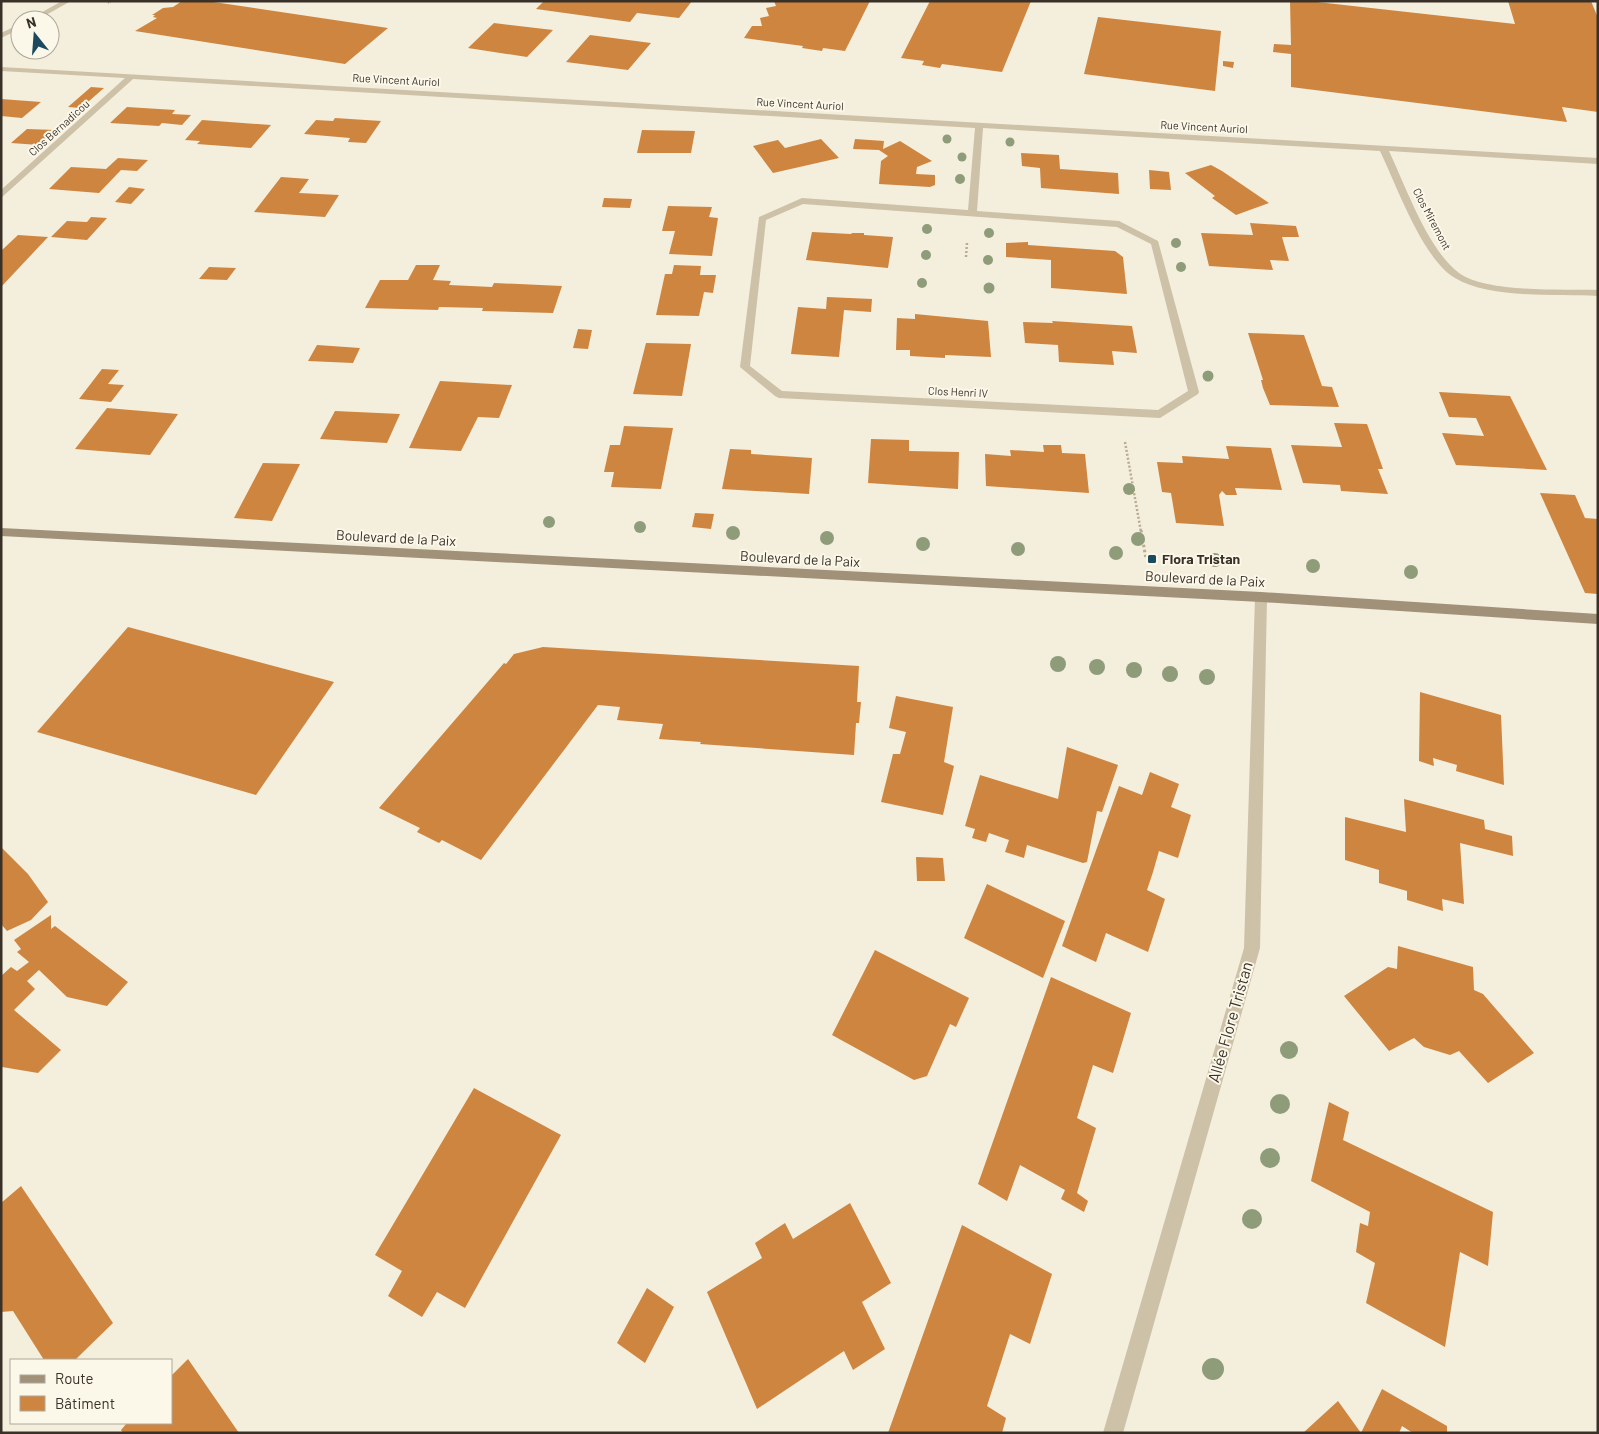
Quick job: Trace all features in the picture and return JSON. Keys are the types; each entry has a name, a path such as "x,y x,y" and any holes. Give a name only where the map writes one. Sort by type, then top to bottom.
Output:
{"main road":[{"name":"Boulevard de la Paix","path":"1,532 1152,591 1598,619"}],"street":[{"path":"51,10 68,1"},
{"name":"Rue Vincent Auriol","path":"1,69 1598,161"},
{"name":"Clos Bernadicou","path":"1,195 132,76"},
{"path":"972,213 979,125"},
{"name":"Clos Miremont","path":"1383,148 1434,254 1457,276 1487,287 1598,293"},
{"name":"Clos Henri IV","path":"802,201 972,213 1119,224 1155,244 1194,392 1160,414 1120,414 779,394 744,367 762,220 802,201"},
{"name":"Allée Flore Tristan","path":"1113,1433 1252,948 1261,597"}],"path":[{"path":"1120,414 1152,591"}],"building":[{"path":"182,1 207,1 388,28 345,64 135,31 157,18 153,17 155,15 152,15 163,8 173,7"},
{"path":"544,1 692,1 679,18 637,13 630,22 536,9"},
{"path":"774,1 870,1 845,51 823,48 822,51 802,48 803,46 744,38 752,26 762,26 760,18 769,16 766,8 776,6"},
{"path":"930,1 1031,1 1002,72 942,64 940,68 922,65 924,61 901,58"},
{"path":"1290,1 1308,1 1515,24 1508,1 1591,1 1598,18 1598,112 1562,107 1567,122 1291,87 1291,54 1273,52 1274,44 1291,45"},
{"path":"1098,17 1221,31 1215,91 1084,74"},
{"path":"494,23 553,30 527,57 468,48"},
{"path":"590,35 651,43 628,70 566,62"},
{"path":"1223,61 1234,62 1233,68 1223,66"},
{"path":"91,87 104,88 81,108 68,107"},
{"path":"1,99 41,102 22,118 1,116"},
{"path":"127,107 175,110 172,114 191,115 182,125 162,123 159,126 110,123"},
{"path":"335,118 381,121 366,143 348,142 350,138 304,134 316,120 333,121"},
{"path":"202,120 271,125 251,148 197,144 200,141 185,140"},
{"path":"27,129 56,130 39,145 11,143"},
{"path":"642,130 695,131 691,153 637,153"},
{"path":"821,139 839,158 773,173 753,146 778,140 785,148"},
{"path":"855,139 884,141 883,149 900,141 932,161 917,167 916,174 935,175 935,185 930,187 879,184 881,161 888,156 879,150 853,149"},
{"path":"1021,153 1059,155 1060,169 1118,173 1119,194 1041,188 1040,168 1022,166"},
{"path":"118,158 148,160 137,171 121,170 99,193 49,189 71,167 106,169"},
{"path":"1211,165 1269,203 1236,215 1212,198 1215,196 1185,173"},
{"path":"1149,170 1169,172 1171,190 1150,189"},
{"path":"281,177 309,179 299,193 339,195 325,217 254,212"},
{"path":"129,187 145,189 131,204 115,202"},
{"path":"604,198 632,199 630,208 602,207"},
{"path":"668,206 712,207 709,217 718,218 712,256 669,254 675,231 662,231"},
{"path":"91,217 107,218 87,240 51,237 67,221 87,222"},
{"path":"1250,223 1296,226 1299,237 1282,237 1289,261 1270,260 1273,270 1209,266 1201,233 1253,235"},
{"path":"812,232 864,233 864,235 893,237 888,268 806,260"},
{"path":"18,235 48,237 1,287 1,251"},
{"path":"1028,242 1028,245 1115,251 1123,257 1127,294 1051,288 1051,260 1006,257 1006,243"},
{"path":"416,265 440,265 433,280 451,281 449,285 492,287 494,283 562,286 553,313 482,311 483,308 439,307 438,310 365,308 380,280 408,280"},
{"path":"674,265 701,266 700,275 716,275 713,293 704,292 699,316 656,315 665,274 672,274"},
{"path":"209,267 236,268 227,280 199,279"},
{"path":"827,297 872,299 871,312 844,310 839,357 791,354 798,307 826,309"},
{"path":"915,314 988,321 991,357 945,355 945,358 910,356 910,350 896,350 897,318 915,319"},
{"path":"1052,321 1132,326 1137,353 1112,351 1114,365 1059,362 1058,345 1025,343 1023,322 1053,323"},
{"path":"578,329 592,330 588,349 573,348"},
{"path":"1248,333 1304,335 1322,386 1332,387 1339,407 1270,405 1263,388 1261,380 1263,380"},
{"path":"646,343 691,344 682,396 633,394"},
{"path":"317,345 360,348 353,363 308,361"},
{"path":"102,369 119,370 108,384 124,385 111,402 79,399"},
{"path":"440,381 512,385 499,418 478,417 461,451 409,448"},
{"path":"1439,392 1510,396 1547,470 1456,465 1442,433 1484,436 1476,418 1449,417"},
{"path":"107,408 178,414 150,455 75,449"},
{"path":"335,411 400,414 387,443 320,439"},
{"path":"1334,423 1367,424 1383,469 1378,469 1388,494 1341,491 1340,485 1303,483 1291,445 1342,447"},
{"path":"624,426 673,428 661,489 611,487 614,472 604,472 610,445 620,445"},
{"path":"871,439 909,440 909,451 959,452 958,489 868,483"},
{"path":"1043,445 1061,445 1062,453 1085,454 1089,493 986,486 985,454 1011,456 1010,450 1044,452"},
{"path":"1226,446 1271,448 1282,490 1235,488 1237,495 1226,495 1222,491 1219,495 1224,526 1176,523 1171,493 1162,492 1157,462 1183,463 1182,456 1229,459"},
{"path":"730,449 751,450 751,454 812,458 809,494 722,489"},
{"path":"263,463 300,464 272,521 234,518"},
{"path":"1540,493 1575,495 1585,518 1598,519 1598,594 1585,593"},
{"path":"695,513 714,514 711,529 692,527"},
{"path":"128,627 334,682 256,795 37,732"},
{"path":"543,647 859,666 857,702 861,702 859,723 856,723 854,755 700,744 701,742 659,739 663,724 617,720 620,707 598,705 481,860 442,840 439,843 417,832 420,828 379,808 504,663 506,664 514,654"},
{"path":"1420,692 1501,715 1504,785 1456,771 1457,765 1433,758 1434,766 1419,761"},
{"path":"896,696 953,707 944,762 954,766 943,815 881,802 893,754 900,754 906,732 889,728"},
{"path":"1067,747 1118,765 1102,812 1097,811 1087,862 1083,863 1027,845 1024,858 1005,852 1009,840 989,833 986,842 972,838 975,829 965,826 980,775 1058,799"},
{"path":"1150,772 1179,784 1171,807 1191,815 1178,858 1159,851 1147,890 1165,899 1148,952 1106,933 1096,962 1062,946 1119,786 1142,795"},
{"path":"1404,799 1484,820 1485,829 1512,836 1513,856 1460,843 1464,904 1442,899 1443,911 1407,900 1407,891 1379,883 1379,870 1345,860 1345,817 1406,832"},
{"path":"1,847 28,874 48,902 31,920 7,931 1,924"},
{"path":"916,857 943,858 945,881 917,881"},
{"path":"987,884 1065,921 1043,978 964,938"},
{"path":"51,915 51,929 55,926 128,982 107,1006 67,997 39,970 27,981 35,989 14,1010 61,1050 38,1073 2,1067 1,976 11,967 17,971 29,962 17,952 21,949 14,940"},
{"path":"1398,946 1473,967 1474,990 1483,994 1534,1053 1488,1083 1459,1051 1450,1055 1424,1047 1414,1038 1389,1051 1344,996 1388,967 1397,969"},
{"path":"875,950 969,998 956,1027 950,1024 927,1076 914,1080 832,1035"},
{"path":"1051,977 1131,1013 1113,1073 1093,1065 1077,1118 1096,1128 1077,1193 1088,1201 1084,1212 1061,1199 1065,1190 1020,1165 1007,1201 978,1184"},
{"path":"474,1088 561,1135 465,1308 437,1292 422,1317 388,1296 402,1271 375,1255"},
{"path":"1329,1102 1349,1112 1343,1140 1493,1212 1488,1266 1460,1252 1445,1347 1366,1303 1375,1263 1356,1252 1360,1223 1368,1226 1370,1212 1311,1181"},
{"path":"21,1186 113,1323 76,1359 43,1359 13,1311 1,1312 1,1203"},
{"path":"850,1203 891,1283 862,1302 885,1349 853,1370 844,1351 757,1409 707,1292 762,1258 755,1243 785,1223 793,1239"},
{"path":"962,1225 1052,1274 1030,1344 1010,1334 987,1406 1006,1418 1002,1433 888,1433"},
{"path":"647,1288 674,1307 645,1363 617,1343"},
{"path":"188,1359 239,1433 123,1433 121,1430 126,1424 172,1424 172,1375"},
{"path":"1382,1389 1447,1426 1447,1433 1413,1433 1402,1426 1399,1433 1361,1433"},
{"path":"1338,1401 1361,1433 1303,1433"}],"place":[{"name":"Flora Tristan","path":"1152,559"}]}
